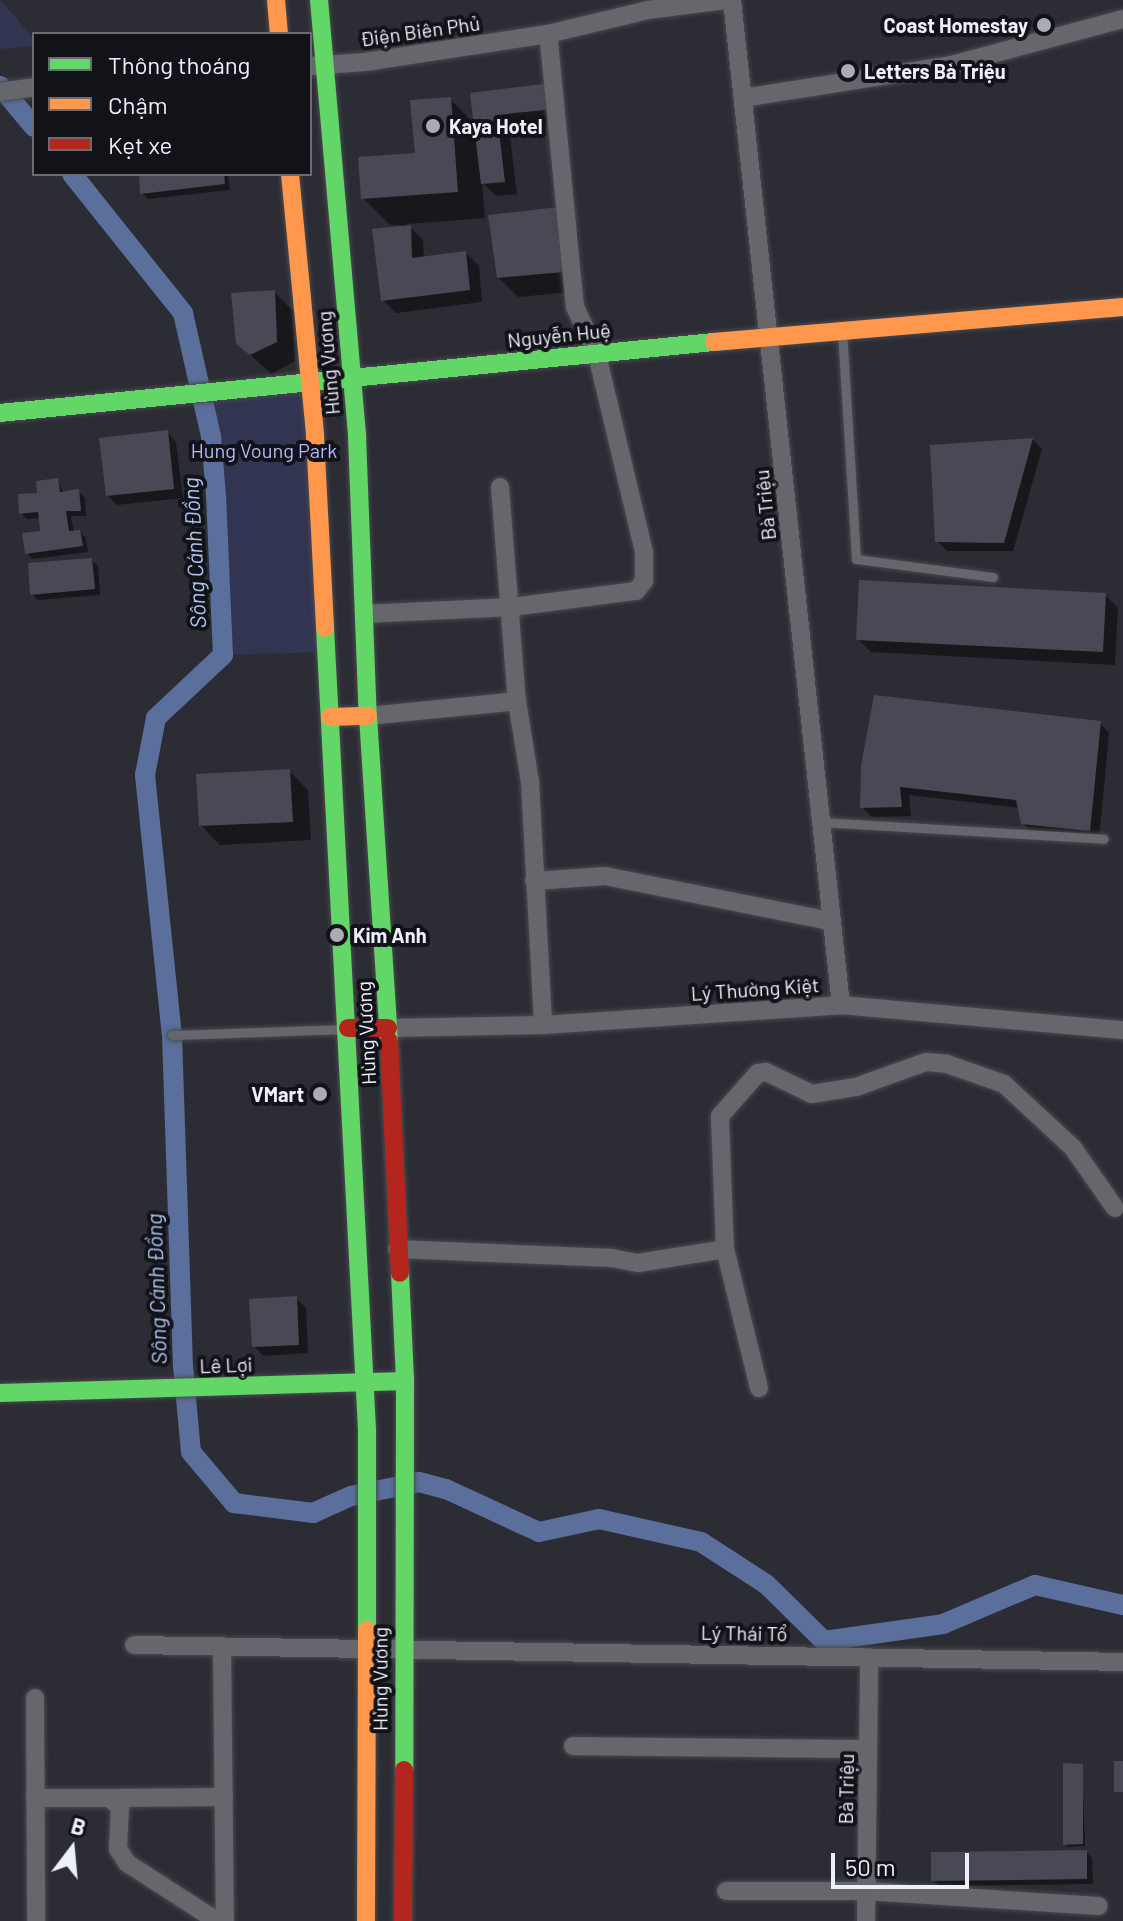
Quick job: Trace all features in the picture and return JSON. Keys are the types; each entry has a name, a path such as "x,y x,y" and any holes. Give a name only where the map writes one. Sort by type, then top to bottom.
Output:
{"main road":[{"path":"276,0 279,32"},
{"name":"Hùng Vương","path":"319,0 318,66 357,436 368,716 388,1028 405,1381 403,1921"},
{"name":"Hùng Vương","path":"290,176 315,436 367,1430 364,1532 366,1921"},
{"name":"Nguyễn Huệ","path":"0,413 156,400 769,336 1123,307"},
{"path":"330,717 368,716"},
{"path":"348,1028 388,1028"},
{"name":"Lê Lợi","path":"0,1393 150,1391 405,1381"}],"street":[{"name":"Điện Biên Phủ","path":"318,66 548,34 647,5 725,0"},
{"name":"Bà Triệu","path":"732,0 841,1005"},
{"path":"743,98 951,65 1123,19"},
{"path":"364,614 512,607 636,591 644,581 644,552 597,354 575,307 548,34"},
{"path":"0,92 28,88"},
{"path":"500,487 512,607 517,701 530,782 543,1025"},
{"path":"368,716 517,701"},
{"path":"534,881 605,876 831,921"},
{"name":"Lý Thường Kiệt","path":"388,1028 543,1025 841,1005 1123,1030"},
{"path":"759,1388 725,1249 720,1116 758,1073 766,1072 812,1094 856,1087 926,1062 947,1064 1004,1084 1073,1148 1115,1208"},
{"path":"397,1249 612,1258 638,1263 725,1249"},
{"name":"Lý Thái Tổ","path":"134,1645 1123,1662"},
{"path":"222,1646 225,1921"},
{"name":"Bà Triệu","path":"866,1921 869,1657"},
{"path":"35,1698 36,1921"},
{"path":"573,1746 868,1749"},
{"path":"35,1798 224,1797"},
{"path":"109,1798 120,1807 118,1849 127,1863 217,1921"},
{"path":"726,1891 866,1891 1099,1906"}],"lane":[{"path":"842,330 856,559 993,577"},
{"path":"821,822 1103,839"},
{"path":"172,1035 348,1028"}],"green space":[{"path":"0,0 32,36 32,46 0,49"},
{"name":"Hung Voung Park","path":"308,384 325,652 223,655 211,436 199,395"}],"building":[{"path":"551,83 554,109 497,115 505,182 481,184 470,93"},
{"name":"Kaya Hotel","path":"451,97 458,192 361,199 358,157 415,153 410,100"},
{"path":"139,176 224,176 225,184 140,194"},
{"path":"559,207 564,272 497,278 488,215"},
{"path":"411,225 412,258 466,251 470,290 381,301 372,229"},
{"path":"275,290 277,342 250,355 236,344 231,293"},
{"path":"168,430 174,489 106,496 99,438"},
{"path":"1033,438 1004,543 935,542 930,445"},
{"path":"58,478 60,492 79,489 81,511 66,511 69,531 80,530 83,546 25,554 22,533 40,531 38,512 19,514 18,494 37,493 36,481"},
{"path":"92,558 95,589 30,595 28,563"},
{"path":"859,580 1106,593 1103,652 856,640"},
{"path":"874,695 1101,721 1090,831 1021,824 1016,800 900,787 902,807 860,808 861,766"},
{"path":"290,769 293,822 199,826 196,774"},
{"path":"297,1296 299,1345 252,1347 249,1299"},
{"path":"1114,1761 1123,1761 1123,1792 1114,1792"},
{"path":"1063,1763 1083,1764 1083,1844 1063,1845"},
{"path":"1087,1850 1087,1879 931,1881 931,1852"}],"waterway":[{"name":"Sông Cánh Đồng","path":"0,86 32,125"},
{"name":"Sông Cánh Đồng","path":"74,176 183,313 211,436 223,655 156,718 145,775 172,1035 183,1366 191,1452 234,1503 313,1513 351,1496 419,1482 446,1489 539,1532 599,1519 701,1542 766,1584 824,1641 943,1624 1035,1585 1123,1605"}],"traffic: fast":[{"path":"319,0 357,436 368,716 389,1041"},
{"path":"0,413 714,342"},
{"path":"325,628 367,1430 367,1630"},
{"path":"400,1273 405,1381 404,1770"},
{"path":"0,1393 405,1381"}],"traffic: slow":[{"path":"276,0 279,32"},
{"path":"290,176 315,436 325,628"},
{"path":"714,342 1123,307"},
{"path":"330,717 368,716"},
{"path":"366,1921 367,1630"}],"traffic: jam":[{"path":"348,1028 388,1028"},
{"path":"389,1041 400,1273"},
{"path":"403,1921 404,1770"}],"place":[{"name":"Coast Homestay","path":"1044,25"},
{"name":"Letters Bà Triệu","path":"848,71"},
{"name":"Kaya Hotel","path":"433,126"},
{"name":"Kim Anh","path":"337,935"},
{"name":"VMart","path":"320,1094"}]}
